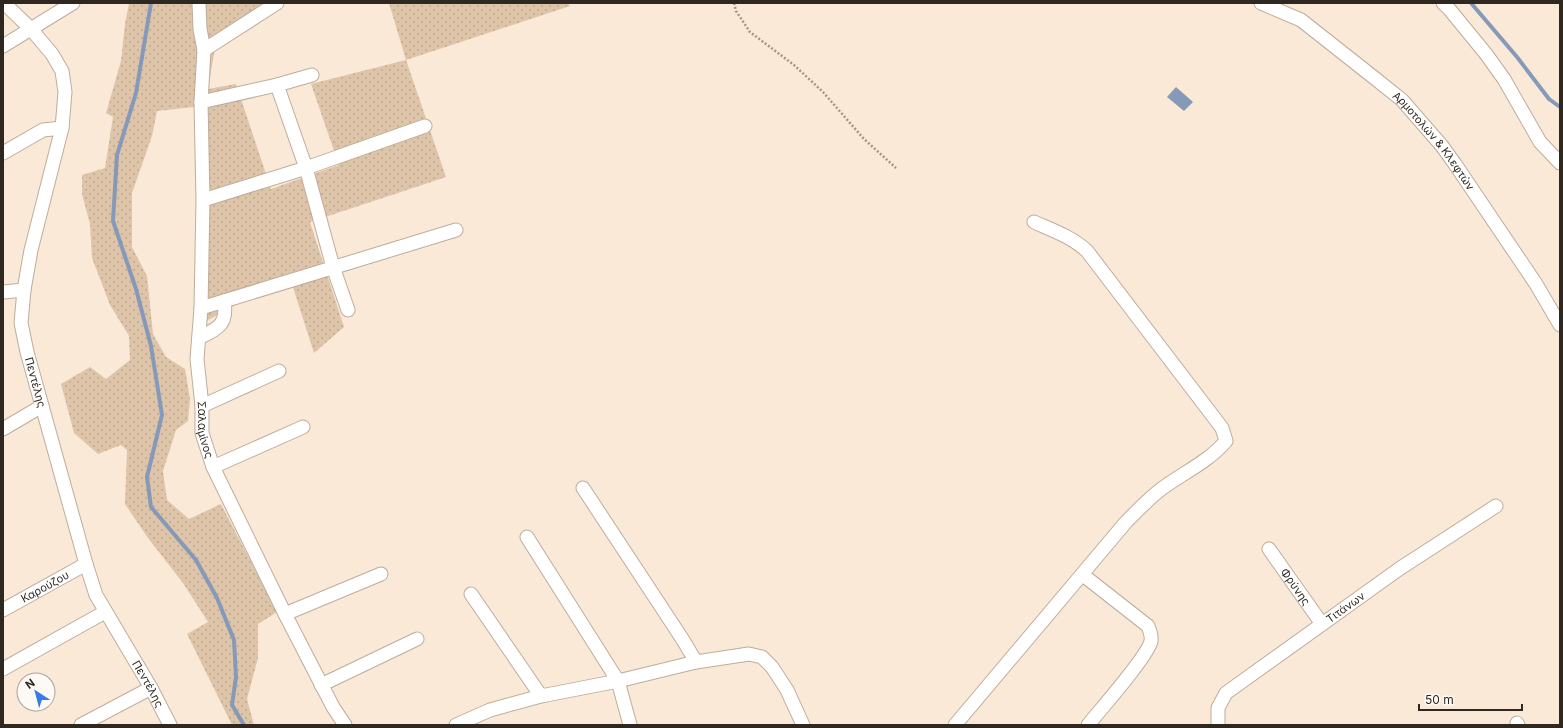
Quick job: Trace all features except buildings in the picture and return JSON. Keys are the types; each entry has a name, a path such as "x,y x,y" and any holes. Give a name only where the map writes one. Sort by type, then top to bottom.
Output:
{"street":[{"name":"Πεντέλης","path":"4,3 31,29 52,54 62,71 65,92 62,128 31,250 24,290 21,323 27,352 86,564 96,594 105,612 151,688 170,725"},
{"path":"3,46 73,3"},
{"name":"Σαλαμίνος","path":"199,3 200,28 204,50 201,102 203,200 201,308 197,359 202,406 202,433 213,467 321,685 345,725"},
{"path":"204,50 277,3"},
{"name":"Αρμοτολών & Κλεφτών","path":"1261,3 1301,20 1402,100 1455,164 1536,284 1560,325"},
{"path":"1443,3 1486,54 1524,111 1540,142 1560,163"},
{"path":"201,102 277,85 312,75"},
{"path":"277,85 306,168 333,267 348,310"},
{"path":"203,200 306,168 425,126"},
{"path":"3,152 43,130 62,128"},
{"path":"955,725 1083,575 1126,522 1164,487 1211,456 1226,441 1222,428 1087,251 1068,237 1034,222"},
{"path":"201,308 456,230"},
{"path":"3,292 24,290"},
{"path":"199,338 212,331 223,321 226,313 224,301"},
{"path":"202,406 279,371"},
{"path":"3,429 42,406"},
{"path":"213,467 303,427"},
{"path":"583,488 696,662"},
{"name":"Τιτάνων","path":"1218,725 1218,708 1226,693 1399,569 1496,506"},
{"path":"526,537 618,681 630,725"},
{"name":"Φρύνης","path":"1268,549 1322,624"},
{"name":"Καρούζου","path":"3,610 86,564"},
{"path":"285,614 381,574"},
{"path":"1083,575 1148,626 1151,634 1151,642 1140,660 1088,725"},
{"path":"471,594 541,696"},
{"path":"3,669 105,612"},
{"path":"321,685 417,639"},
{"path":"456,725 490,710 541,696 618,681 696,662 749,654 762,657 772,667 787,690 803,725"},
{"path":"81,725 151,688"}],"path":[{"path":"734,3 736,11 750,32 794,65 812,81 864,139 896,168"}],"shaded area":[{"path":"129,3 267,3 215,48 208,89 236,84 271,189 339,165 311,84 406,60 446,177 310,222 344,327 314,353 291,281 263,290 201,324 203,106 157,111 152,136 132,193 132,247 147,276 153,334 166,357 185,369 190,399 188,421 176,430 163,471 167,500 189,519 221,504 277,612 258,624 258,658 247,699 254,725 232,725 187,634 208,622 183,583 148,538 125,504 127,450 121,445 98,454 74,433 61,384 90,367 106,379 130,360 129,336 110,305 92,258 90,224 82,194 82,175 105,168 113,117 106,113 121,61"},
{"path":"389,3 568,3 570,6 406,60"}],"water":[{"path":"1176,87 1193,102 1184,111 1167,97"}],"waterway":[{"path":"151,3 136,93 117,155 113,221 136,289 151,346 162,415 147,477 151,507 196,560 217,598 234,640 236,677 232,705 244,725"},
{"path":"1471,3 1517,57 1549,99 1560,107"}]}
